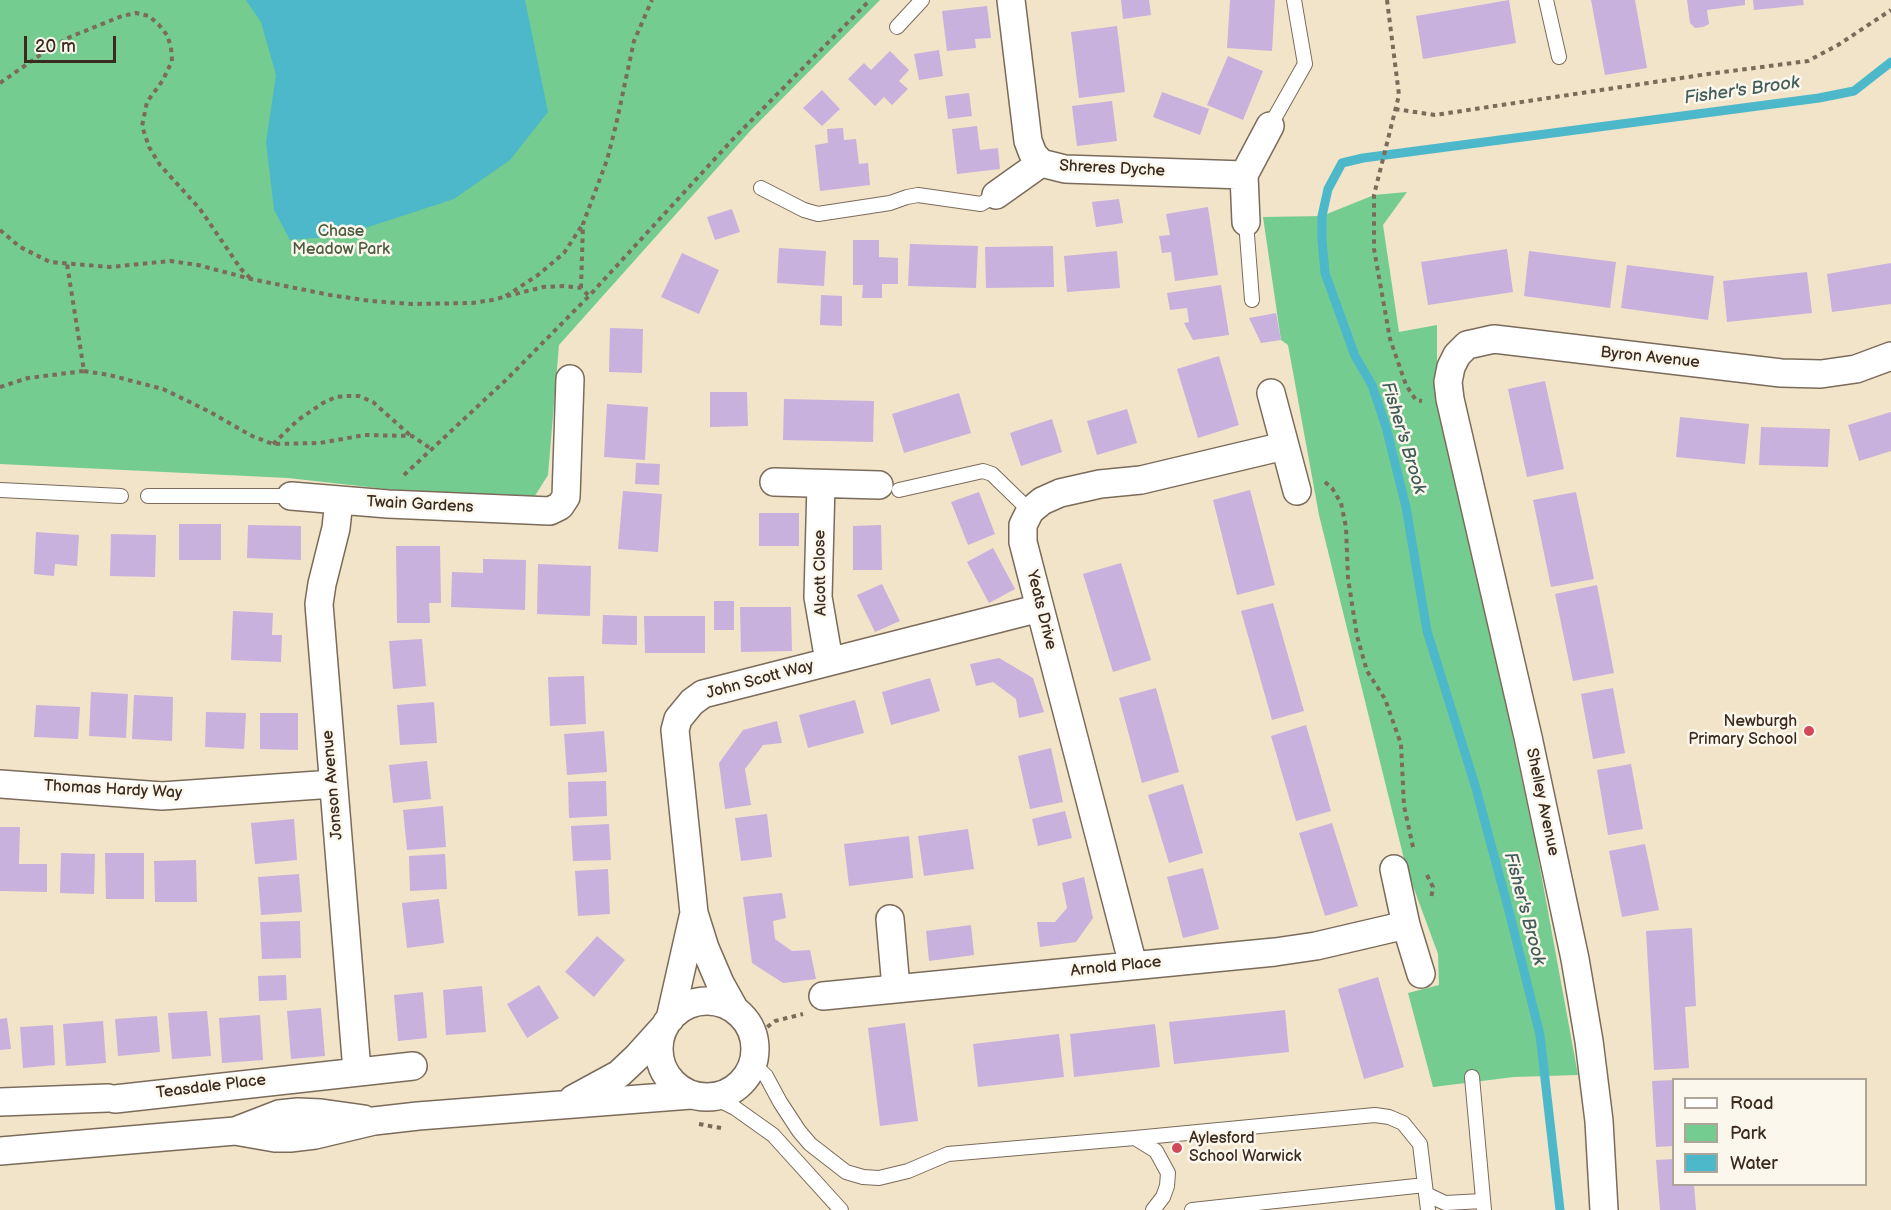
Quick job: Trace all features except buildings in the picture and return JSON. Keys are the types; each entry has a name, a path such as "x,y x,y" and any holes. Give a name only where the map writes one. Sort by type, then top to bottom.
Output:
{"street":[{"name":"Shreres Dyche","path":"1011,0 1028,141 1033,154 1041,163 1065,169 1244,175"},
{"path":"1246,222 1244,175 1270,126"},
{"path":"996,195 1041,163"},
{"name":"Byron Avenue","path":"1449,399 1450,367 1457,355 1467,345 1494,339 1781,373 1821,374 1856,369 1891,356"},
{"name":"Twain Gardens","path":"291,496 393,504 550,511 560,506 566,497 570,379"},
{"path":"1271,393 1294,483"},
{"name":"Shelley Avenue","path":"1449,399 1528,736 1575,959 1589,1041 1599,1121 1604,1210"},
{"path":"1030,511 1042,501 1060,493 1100,484 1141,480 1284,446"},
{"path":"774,482 889,488"},
{"name":"Alcott Close","path":"821,484 818,597 829,661"},
{"name":"Jonson Avenue","path":"339,500 336,528 322,584 320,604 357,1071"},
{"name":"Yeats Drive","path":"1030,511 1023,525 1023,542 1133,965"},
{"name":"John Scott Way","path":"694,913 675,730 678,719 692,702 703,694 1040,608"},
{"name":"Thomas Hardy Way","path":"0,784 162,796 333,784"},
{"path":"1394,869 1406,924 1421,974"},
{"path":"0,1151 235,1131 272,1117 298,1112 374,1121 564,1104 726,1094 747,1076 753,1050 746,1023 735,1010 720,983 705,948 694,913"},
{"path":"694,913 667,1022 659,1041 659,1057 664,1072 673,1083 684,1092 702,1096"},
{"path":"890,919 896,988"},
{"name":"Arnold Place","path":"823,996 1275,952 1316,946 1406,924"},
{"path":"564,1104 619,1074 675,1013 688,1005 704,1001 720,1003 735,1010"},
{"path":"357,1071 413,1066"},
{"name":"Teasdale Place","path":"0,1102 112,1098 357,1071"}],"lane":[{"path":"897,27 922,0"},
{"path":"1270,126 1305,64 1294,0"},
{"path":"1546,0 1559,57"},
{"path":"761,188 804,210 818,214 890,203 907,196 918,195 981,204 996,195"},
{"path":"1246,222 1252,300"},
{"path":"889,488 983,471 992,474 1030,511"},
{"path":"0,490 121,496"},
{"path":"148,496 291,496"},
{"path":"753,1050 780,1102 810,1144 840,1167 863,1177 879,1178 894,1175 948,1154 1375,1115 1389,1117 1403,1123 1420,1144 1428,1210"},
{"path":"1192,1210 1425,1190 1445,1203 1483,1205 1472,1077"},
{"path":"702,1096 735,1108 773,1135 841,1210"},
{"path":"1135,1138 1156,1151 1168,1173 1163,1197 1153,1210"}],"path":[{"path":"502,298 538,275 564,254 583,224 607,160 634,41 652,0"},
{"path":"393,504 395,490 402,477 433,450 590,296 734,138 870,0"},
{"path":"1387,0 1399,95 1374,195 1374,249 1390,339 1406,385 1416,400 1429,403 1449,399"},
{"path":"1395,110 1435,115 1808,61 1891,10"},
{"path":"0,83 46,51 78,33 122,16 136,13 149,16 167,35 172,61 147,102 142,126 148,147 160,165 200,209 241,269 251,279"},
{"path":"581,288 583,224"},
{"path":"0,230 20,248 50,262 110,267 170,261 198,265 251,279 330,295 412,304 472,303 543,287 581,288 590,296"},
{"path":"67,264 84,371"},
{"path":"0,387 28,378 84,371 163,389 252,436 273,444 320,443 365,435 412,436"},
{"path":"273,444 298,420 323,403 336,397 359,396 373,402 412,436 433,450"},
{"path":"1294,483 1307,472 1318,474 1332,488 1341,503 1346,527 1348,578 1357,636 1367,671 1385,699 1401,744 1404,806 1410,840 1414,849"},
{"path":"1406,924 1426,911 1431,902 1433,887 1420,867"},
{"path":"753,1050 775,1021 819,1010 823,996"}],"green space":[{"name":"Chase Meadow Park","path":"0,0 880,0 752,129 559,345 548,475 533,499 395,490 288,478 0,464"},
{"path":"1407,192 1383,225 1399,332 1437,325 1437,382 1536,846 1578,1075 1514,1077 1433,1087 1408,993 1439,985 1438,954 1406,867 1319,515 1288,345 1281,340 1263,217 1322,216 1374,195"}],"water":[{"path":"246,0 525,0 548,112 510,160 454,199 341,236 290,240 274,210 266,142 276,75 261,22"}],"waterway":[{"name":"Fisher's Brook","path":"1560,1210 1540,1035 1510,915 1475,785 1427,631 1406,507 1386,427 1372,385 1355,356 1325,273 1322,216 1328,189 1342,163 1363,158 1819,98 1854,91 1891,62"}],"place":[{"name":"Newburgh Primary School","path":"1809,731"},
{"name":"Aylesford School Warwick","path":"1177,1148"}]}
